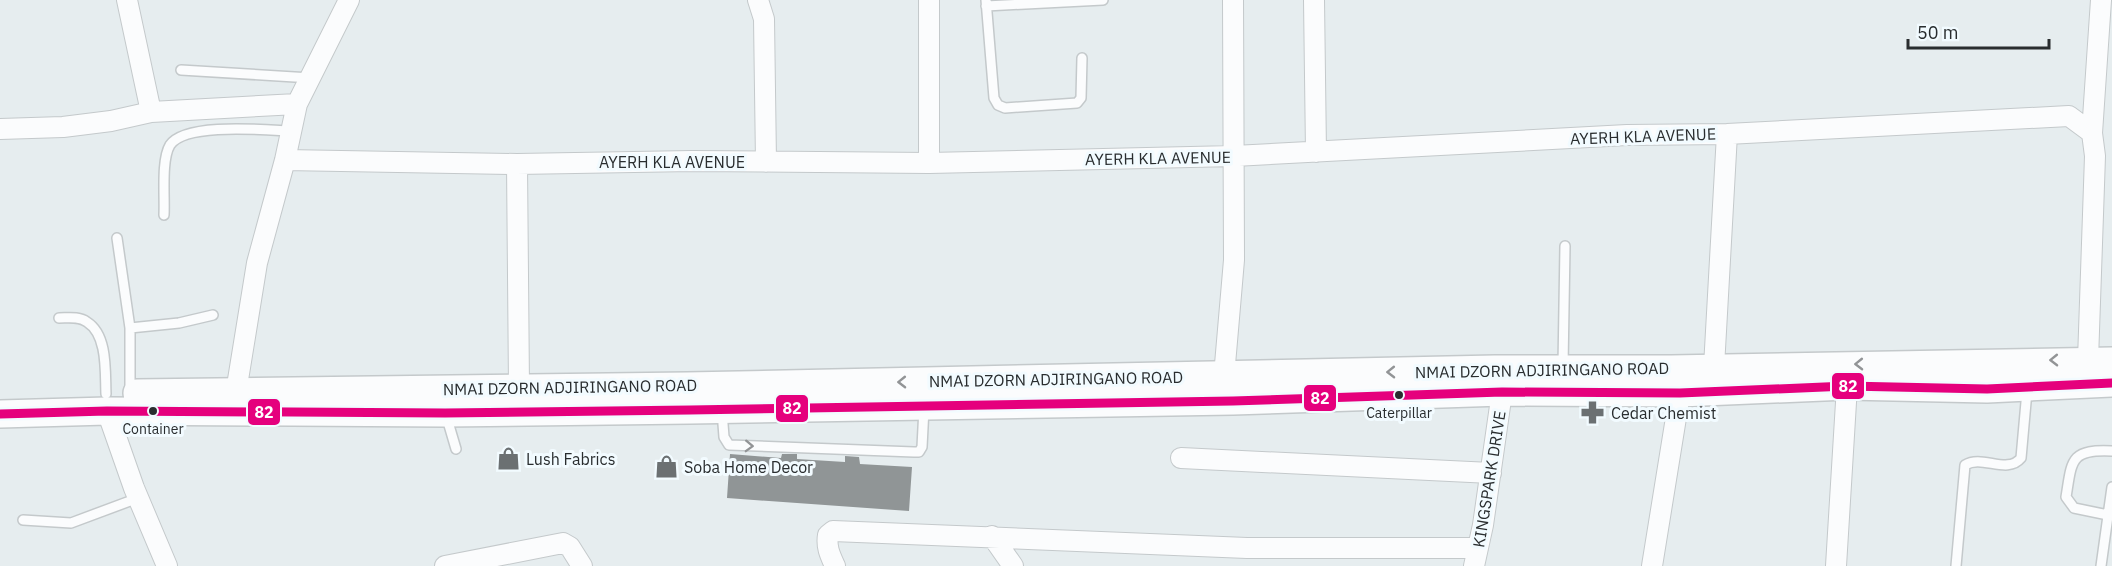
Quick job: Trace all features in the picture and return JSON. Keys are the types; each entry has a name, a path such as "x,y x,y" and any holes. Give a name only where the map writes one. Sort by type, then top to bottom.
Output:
{"main road":[{"name":"NMAI DZORN ADJIRINGANO ROAD","path":"0,395 446,412 689,398 1224,376 2100,360"},
{"name":"NMAI DZORN ADJIRINGANO ROAD","path":"0,414 114,399 236,392 519,387 689,398 721,409 1233,401 1503,392 1680,393 1847,386 2028,388 2112,382"}],"street":[{"path":"127,0 151,112"},
{"path":"758,0 764,19 766,162"},
{"path":"929,0 929,164"},
{"path":"1224,376 1233,260 1233,0"},
{"path":"1314,0 1316,152"},
{"path":"2100,360 2095,156 2092,133 2101,0"},
{"path":"236,392 257,263 285,160 297,104 346,1"},
{"path":"0,129 63,127 111,121 151,112 297,104"},
{"name":"AYERH KLA AVENUE","path":"285,160 517,164 766,162 929,164 1234,156 1627,135 1727,134 2070,116 2092,133"},
{"path":"1714,367 1727,134"},
{"path":"517,164 519,387"},
{"path":"1836,566 1847,386"},
{"name":"KINGSPARK DRIVE","path":"1476,557 1503,392"},
{"path":"1652,566 1680,393"},
{"path":"114,399 138,498 168,566"},
{"path":"1181,458 1491,473"},
{"path":"834,566 827,543 828,535 833,531 1476,557"},
{"path":"992,536 1013,566"},
{"path":"445,566 563,543 570,547 582,566"}],"lane":[{"path":"1082,58 1081,98 1077,103 1005,108 998,105 994,98 986,3 1104,0"},
{"path":"181,70 311,78"},
{"path":"164,214 166,157 170,146 176,139 185,134 221,130 291,131"},
{"path":"114,399 130,328 117,238"},
{"path":"1563,369 1565,246"},
{"path":"130,328 178,323 213,315"},
{"path":"58,318 78,318 87,322 96,332 105,358 114,399"},
{"path":"1956,566 1963,470 1967,463 1975,461 2010,466 2021,458 2028,388"},
{"path":"721,409 724,437 729,445 919,452 922,447 924,406"},
{"path":"446,412 456,449"},
{"path":"2108,515 2074,508 2066,497 2071,466 2076,458 2094,450 2112,451"},
{"path":"2101,566 2112,487"},
{"path":"23,520 71,523 138,498"}],"building":[{"path":"730,454 781,458 782,454 797,454 797,459 845,462 845,456 859,457 860,464 912,467 909,511 727,498"}],"transit line":[{"name":"82","path":"0,414 107,411 445,413 690,410 1233,401 1502,392 1680,393 1847,386 1987,389 2112,383"}],"place":[{"name":"Caterpillar","path":"1399,395"},
{"name":"Container","path":"153,411"},
{"name":"Cedar Chemist","path":"1593,413"},
{"name":"Lush Fabrics","path":"508,459"},
{"name":"Soba Home Decor","path":"666,467"}]}
